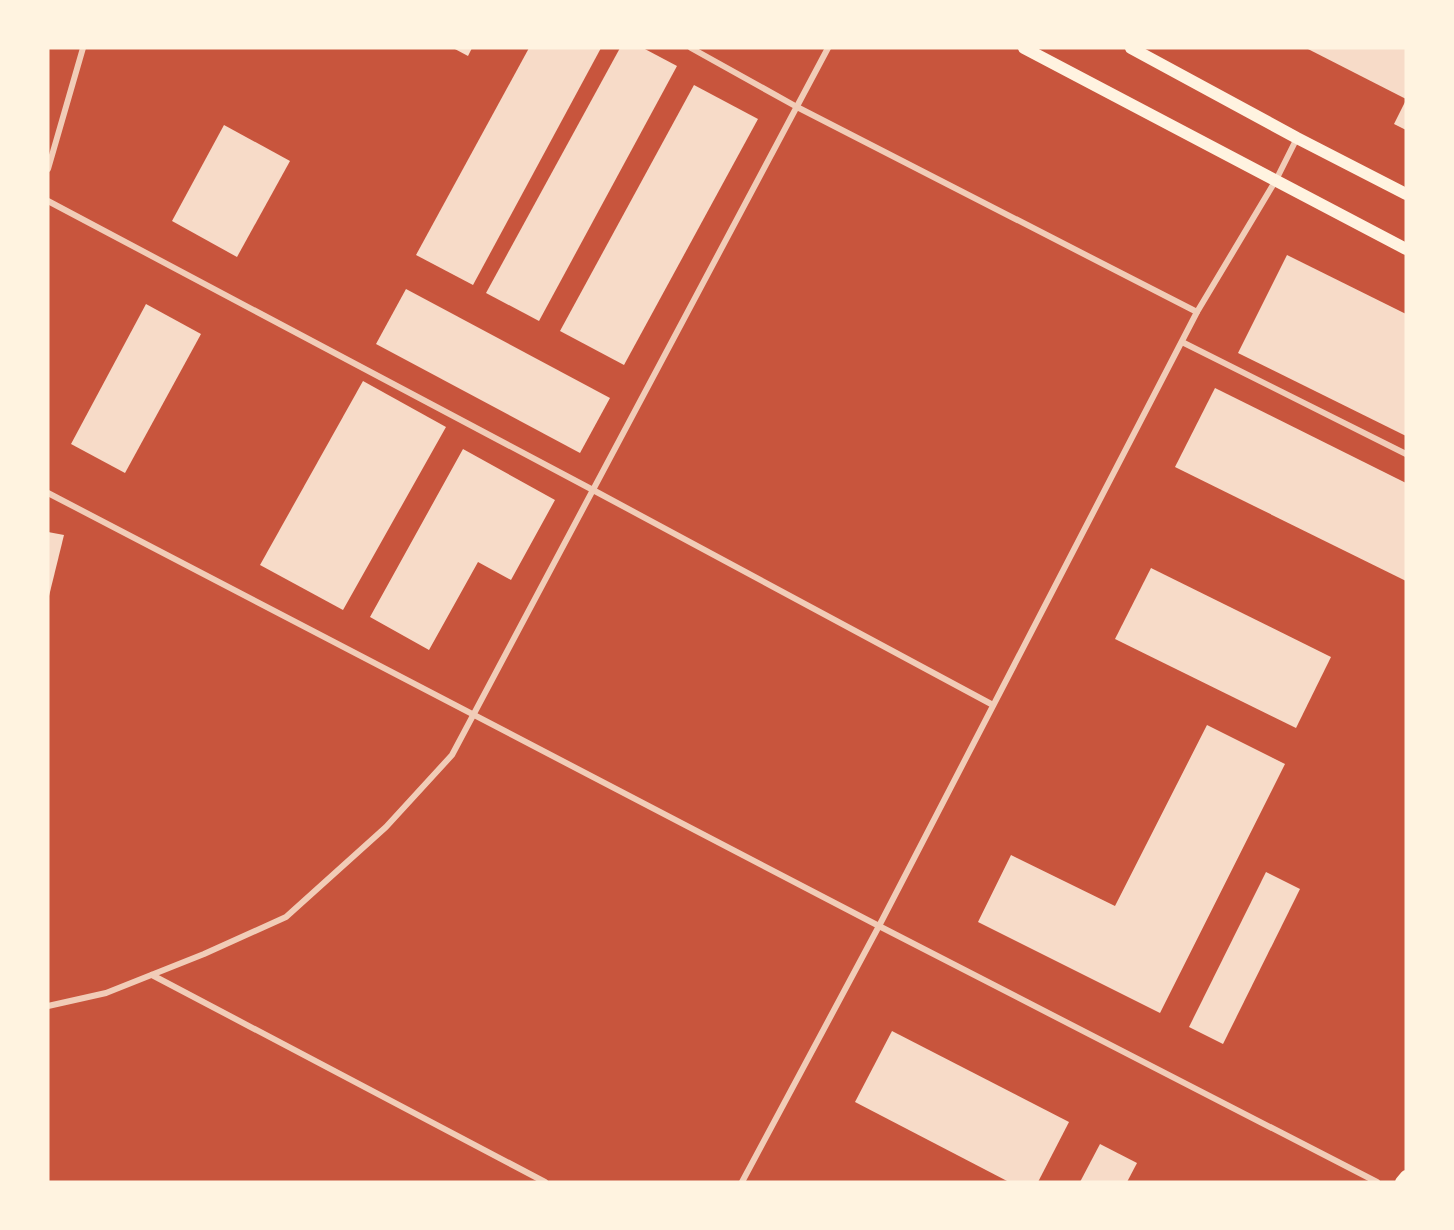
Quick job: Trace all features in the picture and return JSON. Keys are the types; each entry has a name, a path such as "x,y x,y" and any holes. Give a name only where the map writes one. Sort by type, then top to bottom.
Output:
{"main road":[{"path":"1024,48 1406,249"},
{"path":"1131,48 1406,194"},
{"path":"1401,1182 1406,1176"}],"street":[{"path":"48,169 83,48"},
{"path":"691,48 797,107 1197,312"},
{"path":"48,1006 106,993 204,954 286,917 386,827 452,755 828,48"},
{"path":"742,1182 879,926 1197,312 1276,180 1297,138"},
{"path":"48,201 993,705"},
{"path":"1182,342 1406,454"},
{"path":"48,493 879,926 1377,1182"},
{"path":"152,975 545,1182"}],"building":[{"path":"453,48 472,48 468,56"},
{"path":"529,48 601,48 473,285 416,255"},
{"path":"620,48 643,48 677,66 539,321 486,293"},
{"path":"1306,48 1406,48 1406,99"},
{"path":"694,85 758,119 624,365 560,331"},
{"path":"1406,100 1406,130 1394,124"},
{"path":"224,125 290,161 237,257 172,221"},
{"path":"1287,255 1406,314 1406,436 1238,353"},
{"path":"406,289 610,398 580,453 376,344"},
{"path":"146,304 201,334 125,473 71,444"},
{"path":"363,381 446,427 343,610 260,565"},
{"path":"1215,388 1406,483 1406,581 1175,467"},
{"path":"463,449 555,500 511,580 478,562 429,650 370,617"},
{"path":"48,532 64,535 49,596 48,595"},
{"path":"1151,568 1331,657 1296,728 1115,639"},
{"path":"1207,725 1285,764 1160,1013 978,922 1011,855 1115,906"},
{"path":"1266,872 1300,889 1223,1044 1189,1027"},
{"path":"892,1031 1069,1122 1038,1182 1009,1182 855,1102"},
{"path":"1100,1144 1137,1163 1127,1182 1080,1182"}]}
